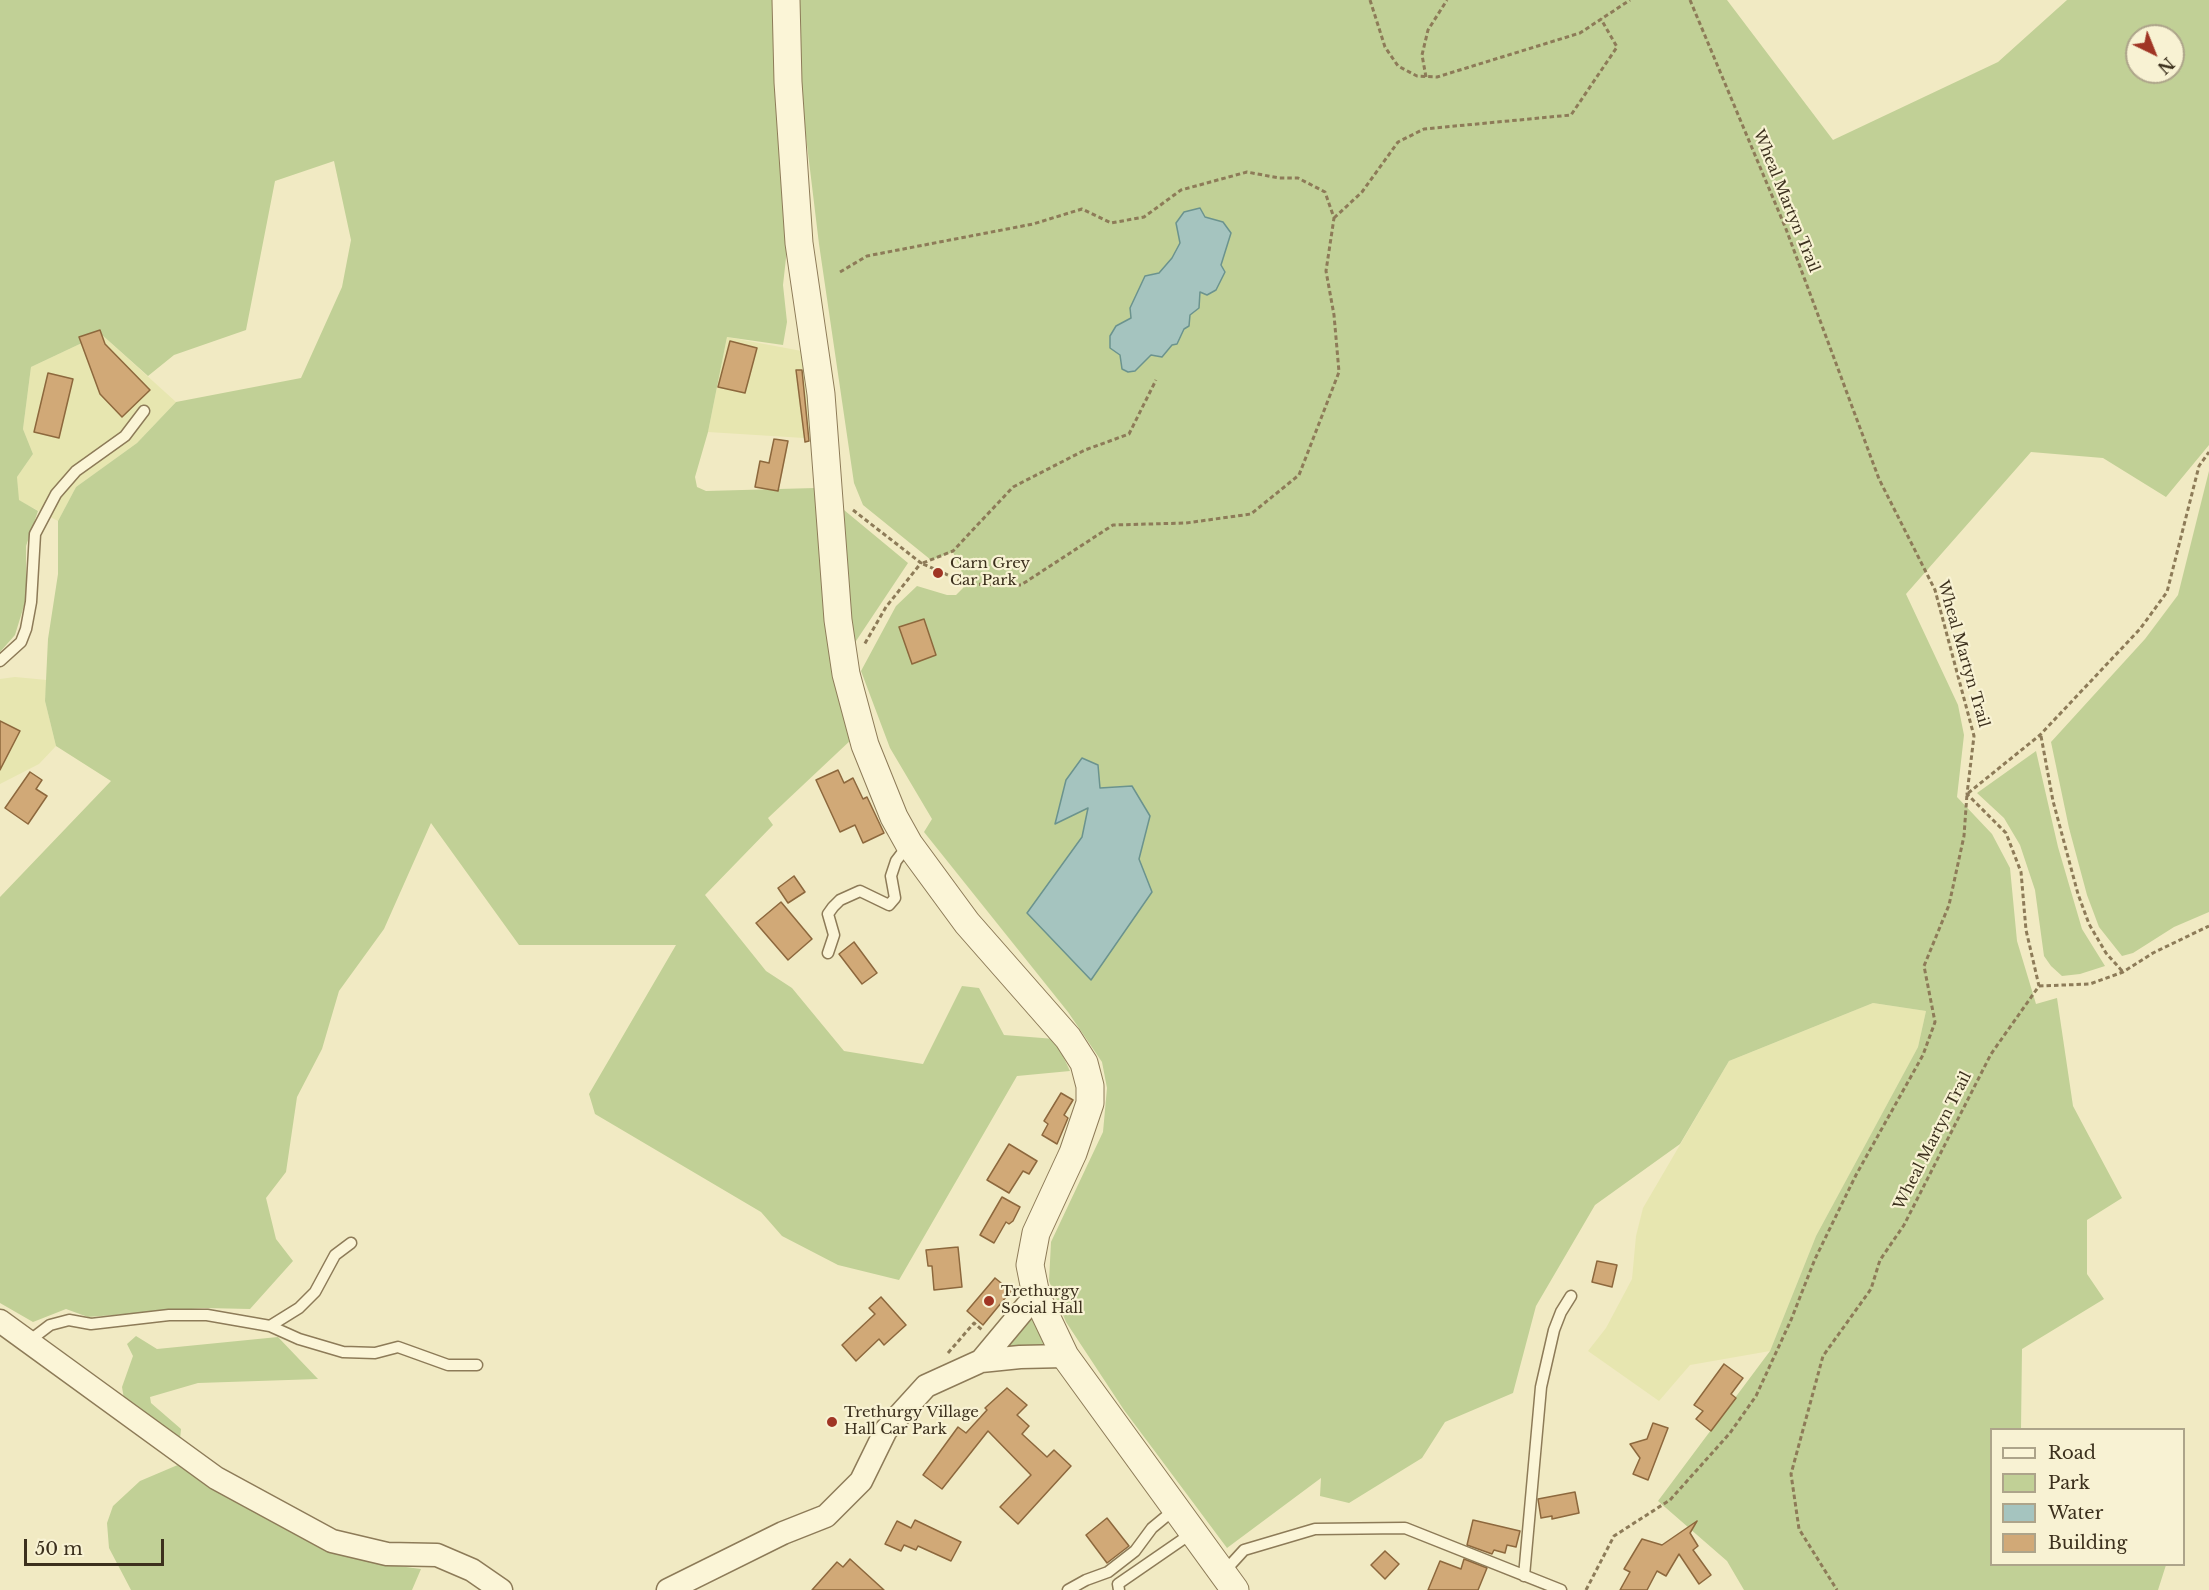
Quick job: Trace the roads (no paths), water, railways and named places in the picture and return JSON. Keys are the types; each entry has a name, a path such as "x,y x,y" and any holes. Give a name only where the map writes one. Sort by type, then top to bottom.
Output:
{"street":[{"path":"786,0 788,82 799,243 821,394 838,620 846,674 865,745 894,817 909,844 967,923 1068,1038 1084,1063 1090,1103 1085,1123 1036,1233 1030,1264 1036,1295 1065,1356 1229,1582"},
{"path":"981,1361 1036,1295"},
{"path":"0,1322 216,1478 332,1541 387,1554 437,1555 472,1570 501,1590"},
{"path":"668,1590 783,1533 825,1516 861,1481 886,1430 926,1386 981,1361 1065,1356"}],"lane":[{"path":"0,661 15,651 27,629 32,602 35,534 56,494 76,471 125,436 144,411"},
{"path":"828,953 834,935 828,914 833,907 840,900 860,891 889,905 895,898 891,876 896,861 909,844"},
{"path":"270,1326 299,1308 315,1292 335,1255 351,1243"},
{"path":"1524,1576 1541,1387 1554,1330 1571,1296"},
{"path":"29,1341 50,1325 69,1320 91,1324 169,1315 207,1314 270,1326 299,1340 343,1352 375,1353 398,1347 448,1365 477,1365"},
{"path":"1068,1590 1108,1572 1135,1551 1152,1528 1175,1509"},
{"path":"1229,1582 1244,1550 1315,1529 1405,1527 1561,1590"},
{"path":"1119,1590 1118,1584 1192,1533"}],"water":[{"path":"1200,208 1205,217 1223,222 1231,233 1221,265 1225,272 1216,290 1207,295 1200,292 1199,308 1190,315 1189,326 1184,329 1177,344 1172,345 1162,357 1151,355 1135,371 1128,372 1122,369 1120,355 1110,348 1110,336 1116,326 1131,318 1130,308 1145,276 1159,273 1172,258 1180,243 1176,223 1184,212"},
{"path":"1082,758 1098,765 1100,788 1132,786 1150,816 1139,859 1152,892 1091,980 1027,913 1082,837 1088,808 1055,824 1066,780"}],"place":[{"name":"Carn Grey Car Park","path":"938,573"},
{"name":"Trethurgy Social Hall","path":"989,1301"},
{"name":"Trethurgy Village Hall Car Park","path":"832,1422"}]}
